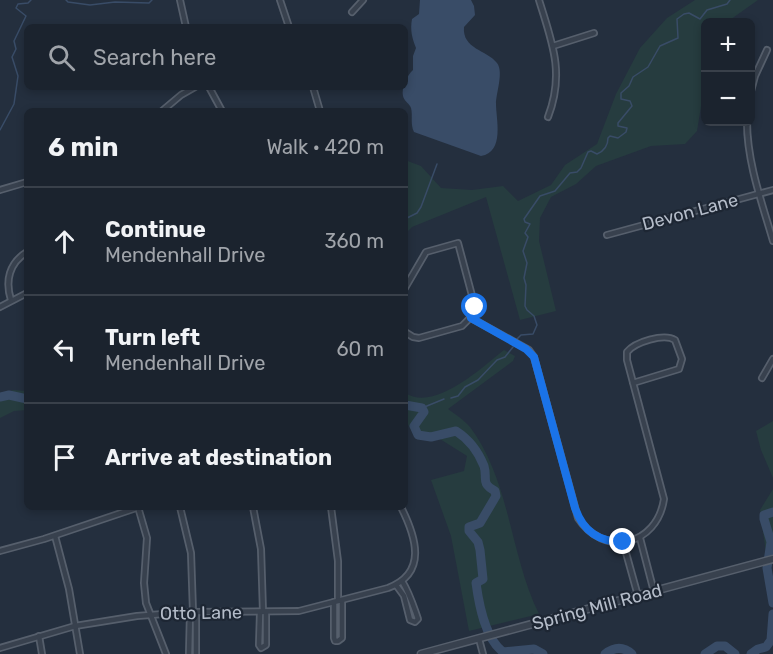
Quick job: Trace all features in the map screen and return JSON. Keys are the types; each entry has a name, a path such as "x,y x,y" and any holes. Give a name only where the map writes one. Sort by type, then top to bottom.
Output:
{"street":[{"path":"180,0 185,24"},
{"path":"280,0 288,24"},
{"path":"352,12 363,0"},
{"path":"539,0 553,46 557,73 556,91 548,117"},
{"path":"553,46 594,33"},
{"path":"755,75 767,50"},
{"path":"166,108 190,90"},
{"path":"211,90 220,108"},
{"path":"314,90 319,108"},
{"path":"747,126 749,149 773,241"},
{"path":"0,190 24,183"},
{"name":"Devon Lane","path":"607,235 773,190"},
{"path":"408,283 426,252 458,243 474,303 471,318 461,327 419,338 408,334"},
{"path":"11,300 8,287 10,270 24,254"},
{"path":"0,307 24,294"},
{"path":"471,318 533,355 578,518 596,537 613,542 640,538 653,528 664,500 633,383 627,356 629,349 632,346 664,337 675,340 682,360 679,369 633,383"},
{"path":"762,378 773,359"},
{"path":"0,551 54,536 130,510"},
{"path":"140,510 147,538 145,595 166,654"},
{"path":"181,510 191,553 196,654"},
{"path":"254,510 261,549 266,645 261,648 259,645 263,612"},
{"path":"331,510 338,561 338,601 334,638 338,641 342,638 338,601"},
{"path":"396,585 404,596 410,620 417,621 410,593 402,581 411,573 416,554 402,510"},
{"path":"54,536 64,566 80,654"},
{"path":"640,538 654,592"},
{"path":"623,542 638,596"},
{"name":"Spring Mill Road","path":"421,654 771,560"},
{"name":"Otto Lane","path":"0,648 75,626 150,614 299,611 396,585 402,581"},
{"path":"189,654 193,612"},
{"path":"39,636 42,654"},
{"path":"479,639 483,654"}],"green space":[{"path":"695,0 758,0 733,18 701,18 701,106 697,131 685,144 651,146 596,166 576,184 551,197 540,218 539,241 556,311 520,320 486,197 412,227 408,231 408,161 421,166 441,188 472,190 503,186 518,201 551,185 565,165 597,144 616,94 640,48 667,18"},
{"path":"504,350 515,356 513,361 448,409 470,427 494,470 529,591 539,614 469,631 451,536 431,480 464,471 467,456 440,439 415,437 408,424 408,394 430,397 470,377"},
{"path":"13,390 24,391 24,410 14,411 0,418 0,396"},
{"path":"773,421 773,478 756,431"},
{"path":"773,489 773,551 766,553 760,510"}],"water":[{"path":"420,0 471,0 475,15 464,27 464,34 471,45 497,63 500,72 496,104 498,134 489,153 481,156 414,132 411,108 404,98 403,90 408,90 408,77 413,70 413,56 416,48 411,23 412,19 419,14"}],"waterway":[{"path":"0,130 14,104 18,76 12,57 16,49 14,41 26,16 16,8 18,4 28,3 31,0"},
{"path":"66,0 90,5 115,2 149,3 152,0"},
{"path":"517,339 521,335 533,334 537,325 534,316 525,306 524,278 527,263 523,251 528,237 525,233 530,224 524,219 540,196 555,191 570,173 577,172 581,168 588,152 599,153 605,148 610,136 618,138 626,132 627,128 618,126 618,123 632,106 630,101 621,99 621,93 629,86 633,77 648,67 660,46 678,38 677,19 689,13 700,19 707,10 727,4 730,0"},
{"path":"408,218 417,213 421,207 437,164"},
{"path":"451,398 458,396 465,387 478,380 513,347"},
{"path":"0,397 9,395 24,398"},
{"path":"422,408 444,399"},
{"path":"408,406 422,408 424,412 414,426 418,435 431,437 456,431 473,446 479,455 484,466 486,483 495,491 496,496 480,523 469,527 480,550 483,579 476,583 487,630 503,652 534,649 543,654"},
{"path":"773,512 764,515 771,542 767,568 773,603"},
{"path":"751,654 766,647 771,640 773,614"},
{"path":"705,654 717,646 725,646 735,654"},
{"path":"605,654 618,648 632,654"}],"route":[{"path":"475,307 471,318 526,349 534,357 578,518 596,537 613,542 623,542"}]}
